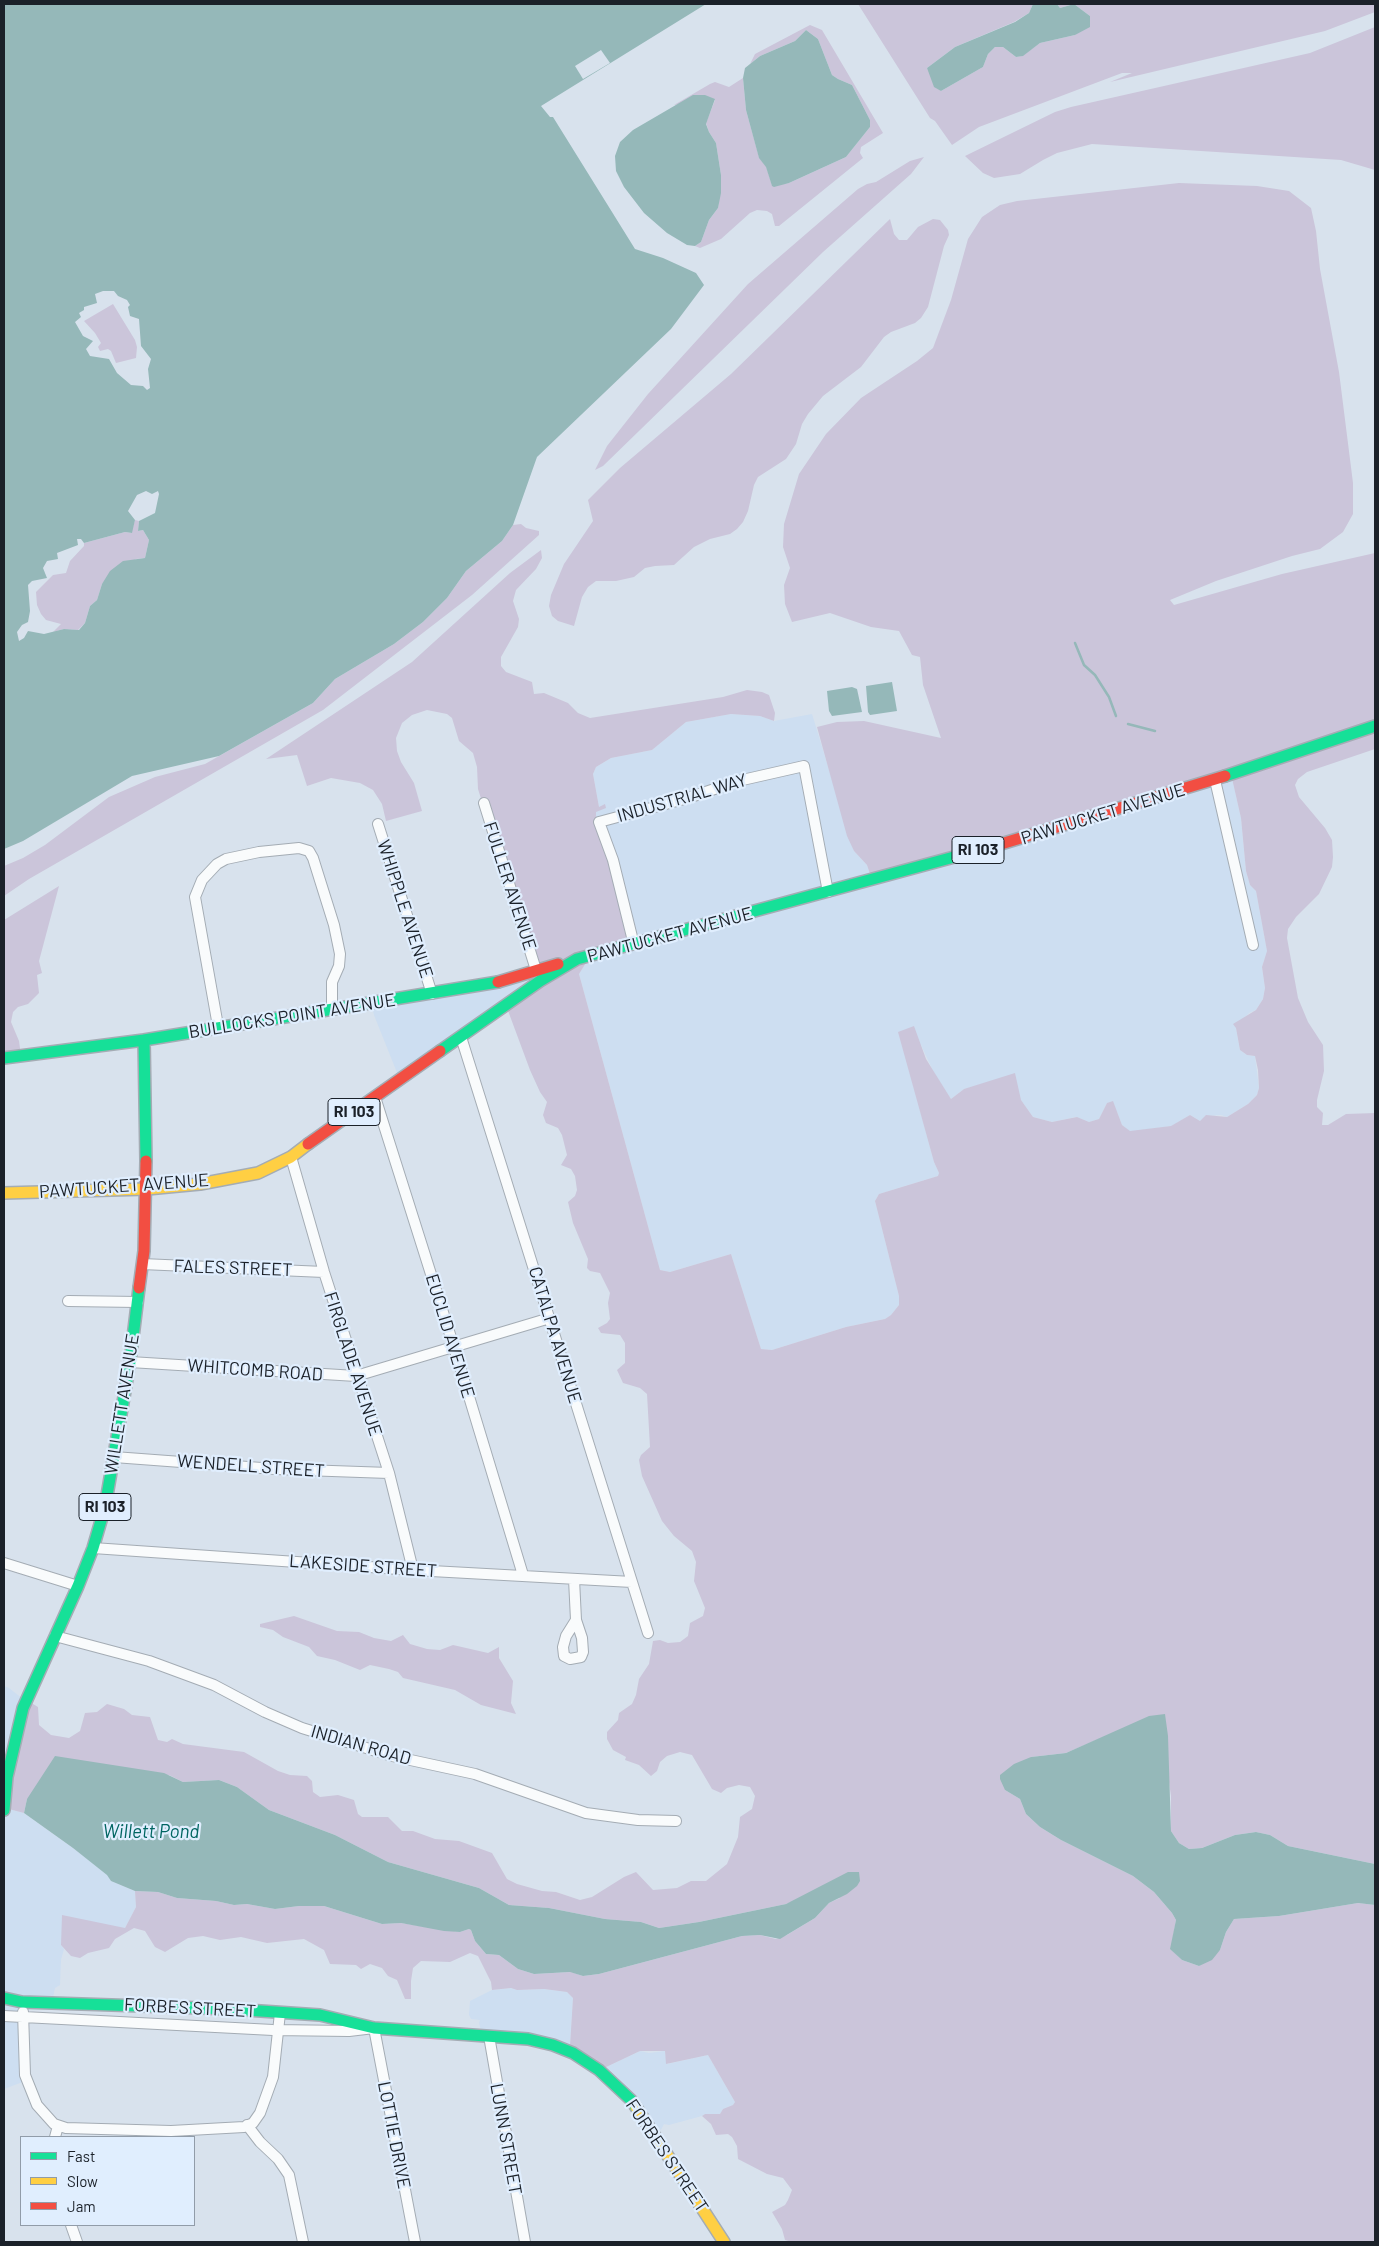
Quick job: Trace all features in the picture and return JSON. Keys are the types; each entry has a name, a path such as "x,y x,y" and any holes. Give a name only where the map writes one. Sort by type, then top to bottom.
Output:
{"main road":[{"name":"PAWTUCKET AVENUE","path":"4,1194 147,1189 190,1185 258,1172 291,1157 461,1037 497,996 540,981 577,959 1034,835 1215,780 1375,726"},
{"name":"BULLOCKS POINT AVENUE","path":"4,1058 144,1040 218,1026 432,994 497,996 536,970 577,959"},
{"name":"WILLETT AVENUE","path":"4,1810 7,1776 18,1726 36,1676 78,1586 93,1548 105,1507 130,1362 142,1264 147,1189 144,1040"},
{"name":"FORBES STREET","path":"4,1998 22,2002 231,2009 320,2015 374,2028 528,2039 553,2045 574,2053 599,2070 640,2112 724,2242"}],"street":[{"name":"INDUSTRIAL WAY","path":"634,945 613,860 599,822 688,798 738,781 804,766 828,892"},
{"path":"1215,780 1253,945"},
{"name":"FULLER AVENUE","path":"484,803 536,970"},
{"name":"WHIPPLE AVENUE","path":"378,824 432,994"},
{"path":"218,1026 195,897 202,880 217,864 226,859 259,852 299,848 309,851 313,858 334,924 340,954 339,966 332,982 332,1008"},
{"name":"CATALPA AVENUE","path":"461,1037 648,1633"},
{"name":"EUCLID AVENUE","path":"375,1097 454,1346 523,1575"},
{"name":"FIRGLADE AVENUE","path":"291,1157 356,1376 389,1473 413,1570"},
{"name":"FALES STREET","path":"142,1264 324,1272"},
{"path":"68,1301 138,1302"},
{"name":"WHITCOMB ROAD","path":"130,1362 356,1376 550,1318"},
{"name":"WENDELL STREET","path":"114,1457 274,1469 389,1473"},
{"name":"LAKESIDE STREET","path":"93,1548 413,1570 632,1582"},
{"path":"4,1563 78,1586"},
{"path":"574,1579 576,1620"},
{"name":"INDIAN ROAD","path":"55,1636 149,1661 214,1685 264,1712 302,1728 392,1756 475,1774 586,1813 638,1820 676,1821"},
{"path":"22,2002 23,2060 30,2090 44,2114 58,2126 66,2128 171,2134 253,2123 260,2113 274,2077 280,2012"},
{"name":"FORBES STREET","path":"4,2016 278,2030 349,2031 374,2028"},
{"name":"LOTTIE DRIVE","path":"374,2028 415,2242"},
{"name":"LUNN STREET","path":"488,2036 525,2242"},
{"path":"247,2125 260,2142 278,2159 289,2175 303,2242"},
{"path":"55,2136 58,2126"},
{"path":"71,2226 78,2242"}],"shaded area":[{"path":"858,4 1033,4 1029,13 1014,22 955,47 927,68 941,91 983,67 988,54 995,47 1003,47 1016,57 1022,56 1040,43 1075,35 1090,16 1074,4 1375,4 1375,12 1325,31 1110,82 1132,73 1122,73 979,127 952,145 935,121 930,118"},
{"path":"1057,4 1074,4 1060,8"},
{"path":"810,25 822,30 883,133 861,147 860,153 863,158 779,226 775,226 772,214 767,211 757,210 750,213 721,239 700,248 695,246 701,242 709,220 718,208 721,175 716,143 706,123 715,100 674,105 715,82 729,87 743,78 746,110 759,157 766,166 772,185 789,183 846,157 870,127 870,120 852,85 832,75 818,39 806,30 795,41 760,56 750,64 755,54"},
{"path":"1375,27 1375,170 1341,160 1092,144 1057,153 1020,174 994,178 983,173 965,156 1055,112 1310,53"},
{"path":"924,157 911,174 823,252 603,466 595,470 607,446 648,394 748,284 858,189 876,182 910,161"},
{"path":"1179,183 1257,186 1289,191 1311,208 1339,372 1353,483 1353,514 1343,532 1320,549 1292,556 1216,581 1170,600 1174,605 1282,574 1375,553 1375,749 1307,772 1298,779 1295,785 1299,797 1325,828 1332,840 1333,857 1332,867 1319,894 1296,917 1288,929 1287,938 1298,998 1308,1022 1323,1045 1324,1071 1317,1100 1317,1107 1323,1113 1322,1125 1328,1125 1346,1114 1375,1113 1375,1864 1288,1846 1270,1835 1256,1832 1235,1835 1202,1848 1189,1849 1179,1843 1171,1831 1171,1796 1168,1775 1113,1733 1066,1753 1031,1757 1005,1790 1020,1799 1026,1814 1040,1827 1061,1840 1133,1876 1154,1892 1176,1920 1171,1949 1182,1960 1199,1966 1220,1950 1226,1932 1234,1919 1279,1916 1358,1903 1375,1905 1375,2242 792,2242 785,2240 782,2229 772,2212 785,2205 792,2190 783,2178 767,2174 738,2159 737,2146 732,2137 728,2134 716,2135 711,2124 702,2116 705,2114 720,2114 723,2109 733,2105 735,2102 708,2055 666,2064 665,2051 640,2051 602,2069 570,2046 573,1998 567,1992 544,1989 517,1990 511,1988 492,1990 491,1982 478,1956 470,1953 450,1962 421,1961 413,1968 411,1999 405,1999 397,1980 388,1976 382,1968 370,1964 361,1969 356,1965 330,1964 324,1950 304,1939 267,1943 241,1937 220,1940 203,1936 188,1938 165,1952 155,1947 145,1931 134,1928 115,1939 109,1948 88,1953 80,1958 71,1956 61,1945 62,1915 125,1928 136,1907 135,1891 158,1892 177,1898 216,1901 234,1905 247,1904 275,1909 299,1906 324,1906 382,1924 401,1923 460,1932 469,1929 475,1941 486,1954 499,1955 518,1969 534,1974 571,1972 583,1976 599,1974 742,1936 760,1935 776,1939 787,1935 815,1918 829,1903 840,1898 796,1900 786,1904 699,1922 659,1928 641,1922 605,1919 549,1908 509,1905 479,1888 388,1862 335,1835 269,1810 237,1787 219,1780 183,1782 169,1775 27,1799 24,1813 5,1808 28,1701 38,1707 39,1725 51,1735 69,1738 80,1731 85,1713 97,1712 107,1704 124,1709 132,1715 150,1717 158,1740 167,1742 172,1739 183,1744 244,1752 278,1771 290,1775 307,1776 312,1781 313,1792 320,1797 338,1795 354,1800 358,1814 362,1817 388,1817 402,1831 413,1831 435,1839 459,1841 492,1853 507,1879 542,1891 556,1892 580,1900 592,1897 624,1877 636,1872 653,1890 677,1888 691,1881 706,1881 727,1864 738,1837 740,1817 752,1809 755,1796 750,1787 739,1785 727,1788 721,1793 712,1789 692,1755 680,1752 667,1756 660,1762 657,1771 651,1776 639,1765 625,1760 626,1757 613,1750 607,1739 607,1732 618,1720 619,1713 632,1704 639,1679 649,1664 653,1641 680,1642 688,1636 690,1623 703,1616 705,1608 694,1581 696,1562 692,1551 674,1536 662,1521 642,1476 639,1460 641,1455 650,1447 647,1394 640,1388 623,1383 617,1370 625,1363 625,1343 620,1335 601,1333 598,1328 610,1319 608,1303 610,1293 600,1273 590,1271 587,1268 588,1259 573,1223 568,1202 575,1196 577,1190 575,1176 571,1169 561,1165 567,1155 562,1135 558,1128 546,1123 543,1115 547,1102 530,1070 507,1008 542,970 509,887 478,789 477,767 473,753 459,741 452,718 447,714 427,710 412,715 402,723 396,738 397,751 401,762 414,783 422,811 386,821 382,804 373,790 360,783 331,778 307,786 297,755 266,759 412,662 510,573 541,550 542,558 536,569 516,590 513,601 519,619 518,627 501,657 501,666 506,672 532,682 534,694 544,693 568,703 578,713 590,718 723,697 747,690 769,695 775,713 774,721 760,716 731,714 686,722 652,750 611,758 596,767 593,774 599,807 605,804 606,808 596,812 596,819 635,944 589,958 579,974 660,1270 670,1272 731,1254 761,1349 772,1350 846,1327 885,1319 899,1305 899,1296 875,1201 879,1194 938,1176 939,1173 934,1162 898,1032 914,1026 926,1059 951,1099 964,1089 1015,1073 1021,1100 1033,1117 1052,1122 1077,1117 1089,1122 1099,1119 1107,1103 1113,1101 1122,1125 1130,1131 1171,1126 1190,1115 1200,1121 1206,1115 1227,1117 1248,1104 1257,1095 1259,1088 1258,1070 1255,1056 1247,1055 1240,1050 1236,1028 1233,1024 1256,1010 1263,999 1265,988 1262,967 1267,951 1256,891 1250,885 1246,871 1241,818 1231,774 870,874 867,865 854,851 847,836 817,727 837,722 864,721 941,738 923,685 920,657 912,655 899,631 871,627 830,613 792,622 785,604 784,585 790,568 783,547 784,524 799,474 826,434 861,398 917,361 933,348 951,300 968,239 982,217 1000,205 1017,201"},
{"path":"890,219 894,234 899,240 907,240 918,227 933,219 940,220 948,230 949,235 944,246 928,307 921,318 915,323 891,332 884,337 861,367 823,396 802,424 796,444 786,459 758,477 754,485 748,511 737,529 730,534 710,539 694,547 674,565 645,568 634,577 616,581 596,581 588,587 582,597 574,626 558,621 552,616 549,606 551,595 564,564 593,521 588,500 620,468 731,374"},
{"path":"113,304 135,340 137,347 136,358 116,363 111,351 108,349 100,351 98,347 101,343 84,321"},
{"path":"135,520 139,521 138,531 143,530 149,540 145,558 136,559 102,584 97,600 90,606 85,623 78,630 64,629 53,632 61,624 46,620 41,614 37,605 36,592 53,575 66,573 70,561 84,546 84,543 125,532 131,533"},
{"path":"521,524 526,528 539,531 539,535 472,595 323,710 29,879 4,896 4,866 23,858 45,845 109,797 155,777 205,764 313,703 335,679 394,644 423,622 447,598 466,571 502,541 513,525"},
{"path":"731,714 760,716 774,721 812,714 854,851 867,865 870,874 1231,773 1241,818 1246,871 1250,885 1256,891 1267,951 1262,967 1265,988 1263,999 1256,1010 1249,1013 1236,1028 1240,1050 1247,1055 1255,1056 1259,1088 1257,1095 1248,1104 1227,1117 1221,1115 1209,1116 1200,1121 1190,1115 1172,1126 1130,1132 1122,1125 1117,1112 1107,1103 1099,1119 1089,1122 1076,1117 1052,1122 1033,1117 1021,1100 974,1087 964,1089 951,1099 935,1075 921,1045 899,1032 934,1162 939,1173 938,1176 879,1194 875,1201 899,1296 899,1305 885,1319 846,1327 772,1350 761,1349 731,1254 670,1272 660,1270 579,974 589,958 596,812 599,807 593,774 596,767 611,758 652,750 686,722"},
{"path":"59,886 39,961 42,973 37,975 39,993 28,1004 18,1007 13,1012 11,1022 19,1041 21,1056 4,1058 4,920"},
{"path":"541,971 400,1080 374,1015 371,1002"},
{"path":"294,1616 337,1631 359,1632 374,1638 391,1641 403,1635 410,1644 427,1649 440,1650 453,1645 488,1653 499,1647 499,1658 513,1681 511,1703 516,1714 481,1705 455,1690 403,1678 398,1672 389,1669 370,1665 360,1670 335,1660 317,1656 309,1647 283,1637 273,1630 260,1627 260,1624"},
{"path":"4,1686 23,1699 5,1808 24,1813 108,1875 111,1881 135,1891 136,1907 125,1928 61,1945 64,1949 61,1960 60,1985 55,1988 52,2002 24,2001 28,2080 4,2089"},
{"path":"511,1988 517,1990 544,1989 567,1992 573,1998 570,2046 482,2035 480,2020 471,2019 469,2015 470,2001 492,1990"},
{"path":"640,2051 649,2053 665,2051 667,2064 708,2055 735,2102 733,2105 723,2109 720,2114 705,2114 669,2125 664,2124 661,2130 658,2129 602,2069"}],"water":[{"path":"4,4 706,4 541,106 550,117 553,117 635,249 663,258 696,273 704,285 671,329 537,457 513,525 502,541 466,571 447,598 423,622 394,644 335,679 313,703 219,756 132,776 23,841 4,849","holes":["103,291 114,291 118,296 127,300 130,305 128,307 130,316 139,319 141,346 151,359 148,369 150,388 147,390 143,386 131,385 117,373 109,359 90,356 86,349 93,341 83,336 75,322 81,317 79,313 84,310 84,307 97,303 95,294","146,491 152,494 158,491 159,494 155,513 139,521 138,531 143,530 149,540 145,558 123,561 110,571 102,584 97,600 90,606 85,623 79,630 64,629 44,634 28,631 24,638 19,641 17,632 22,625 28,622 30,611 28,585 32,581 47,578 43,568 47,561 58,559 57,553 78,545 77,539 81,539 84,543 125,532 132,533 135,520 128,511 137,495"]},
{"path":"1033,4 1057,4 1060,8 1074,4 1090,16 1090,27 1075,35 1040,43 1023,56 1016,57 1003,47 995,47 988,54 983,67 941,91 934,87 927,68 955,47 1015,22 1029,13"},
{"path":"806,30 818,39 832,75 852,85 870,120 870,127 846,157 789,183 774,187 766,167 759,158 746,110 743,78 745,68 760,56 795,41"},
{"path":"693,95 705,95 715,99 706,124 716,143 721,175 721,193 718,208 709,220 701,242 695,246 687,245 667,233 644,213 624,187 616,171 615,156 620,142 633,130"},
{"path":"892,682 897,711 870,715 868,712 866,686"},
{"path":"852,687 857,689 862,712 832,716 829,711 827,691"},
{"path":"1165,1714 1168,1736 1171,1831 1179,1843 1189,1849 1202,1848 1235,1835 1256,1832 1270,1835 1288,1846 1375,1864 1375,1905 1358,1903 1279,1916 1234,1919 1226,1932 1220,1950 1212,1960 1199,1966 1182,1960 1170,1949 1176,1920 1154,1892 1133,1876 1061,1840 1040,1827 1026,1814 1020,1799 1005,1790 1000,1779 1000,1775 1014,1764 1031,1757 1066,1753 1149,1716"},
{"name":"Willett Pond","path":"55,1756 164,1773 183,1782 219,1780 237,1787 269,1810 335,1835 388,1862 479,1888 509,1905 549,1908 605,1919 641,1922 659,1928 699,1922 786,1904 848,1872 859,1872 860,1881 847,1894 829,1903 815,1918 780,1939 760,1935 742,1936 599,1974 583,1976 570,1972 534,1974 518,1969 499,1955 486,1954 475,1941 469,1929 460,1932 401,1923 382,1924 324,1906 299,1906 275,1909 247,1904 234,1905 216,1901 177,1898 158,1892 135,1891 111,1881 107,1875 73,1848 24,1813 27,1799"}],"pier":[{"path":"601,50 610,63 583,79 575,66"}],"waterway":[{"path":"1075,643 1084,665 1095,675 1109,697 1116,716"},
{"path":"1128,724 1155,731"}],"traffic: fast":[{"path":"1225,776 1375,726"},
{"path":"440,1051 540,981 577,959 991,847"},
{"path":"146,1161 144,1040 498,982"},
{"path":"4,1058 144,1040"},
{"path":"4,1810 7,1777 23,1708 78,1586 93,1548 105,1507 130,1362 139,1288"},
{"path":"4,1998 22,2002 231,2009 320,2015 374,2028 528,2039 553,2045 573,2053 599,2070 636,2107"}],"traffic: slow":[{"path":"147,1189 200,1184 258,1173 291,1157 308,1144"},
{"path":"4,1193 147,1189"},
{"path":"636,2107 724,2242"}],"traffic: jam":[{"path":"991,847 1225,776"},
{"path":"498,982 558,964"},
{"path":"308,1144 440,1051"},
{"path":"139,1288 144,1251 146,1161"}]}
